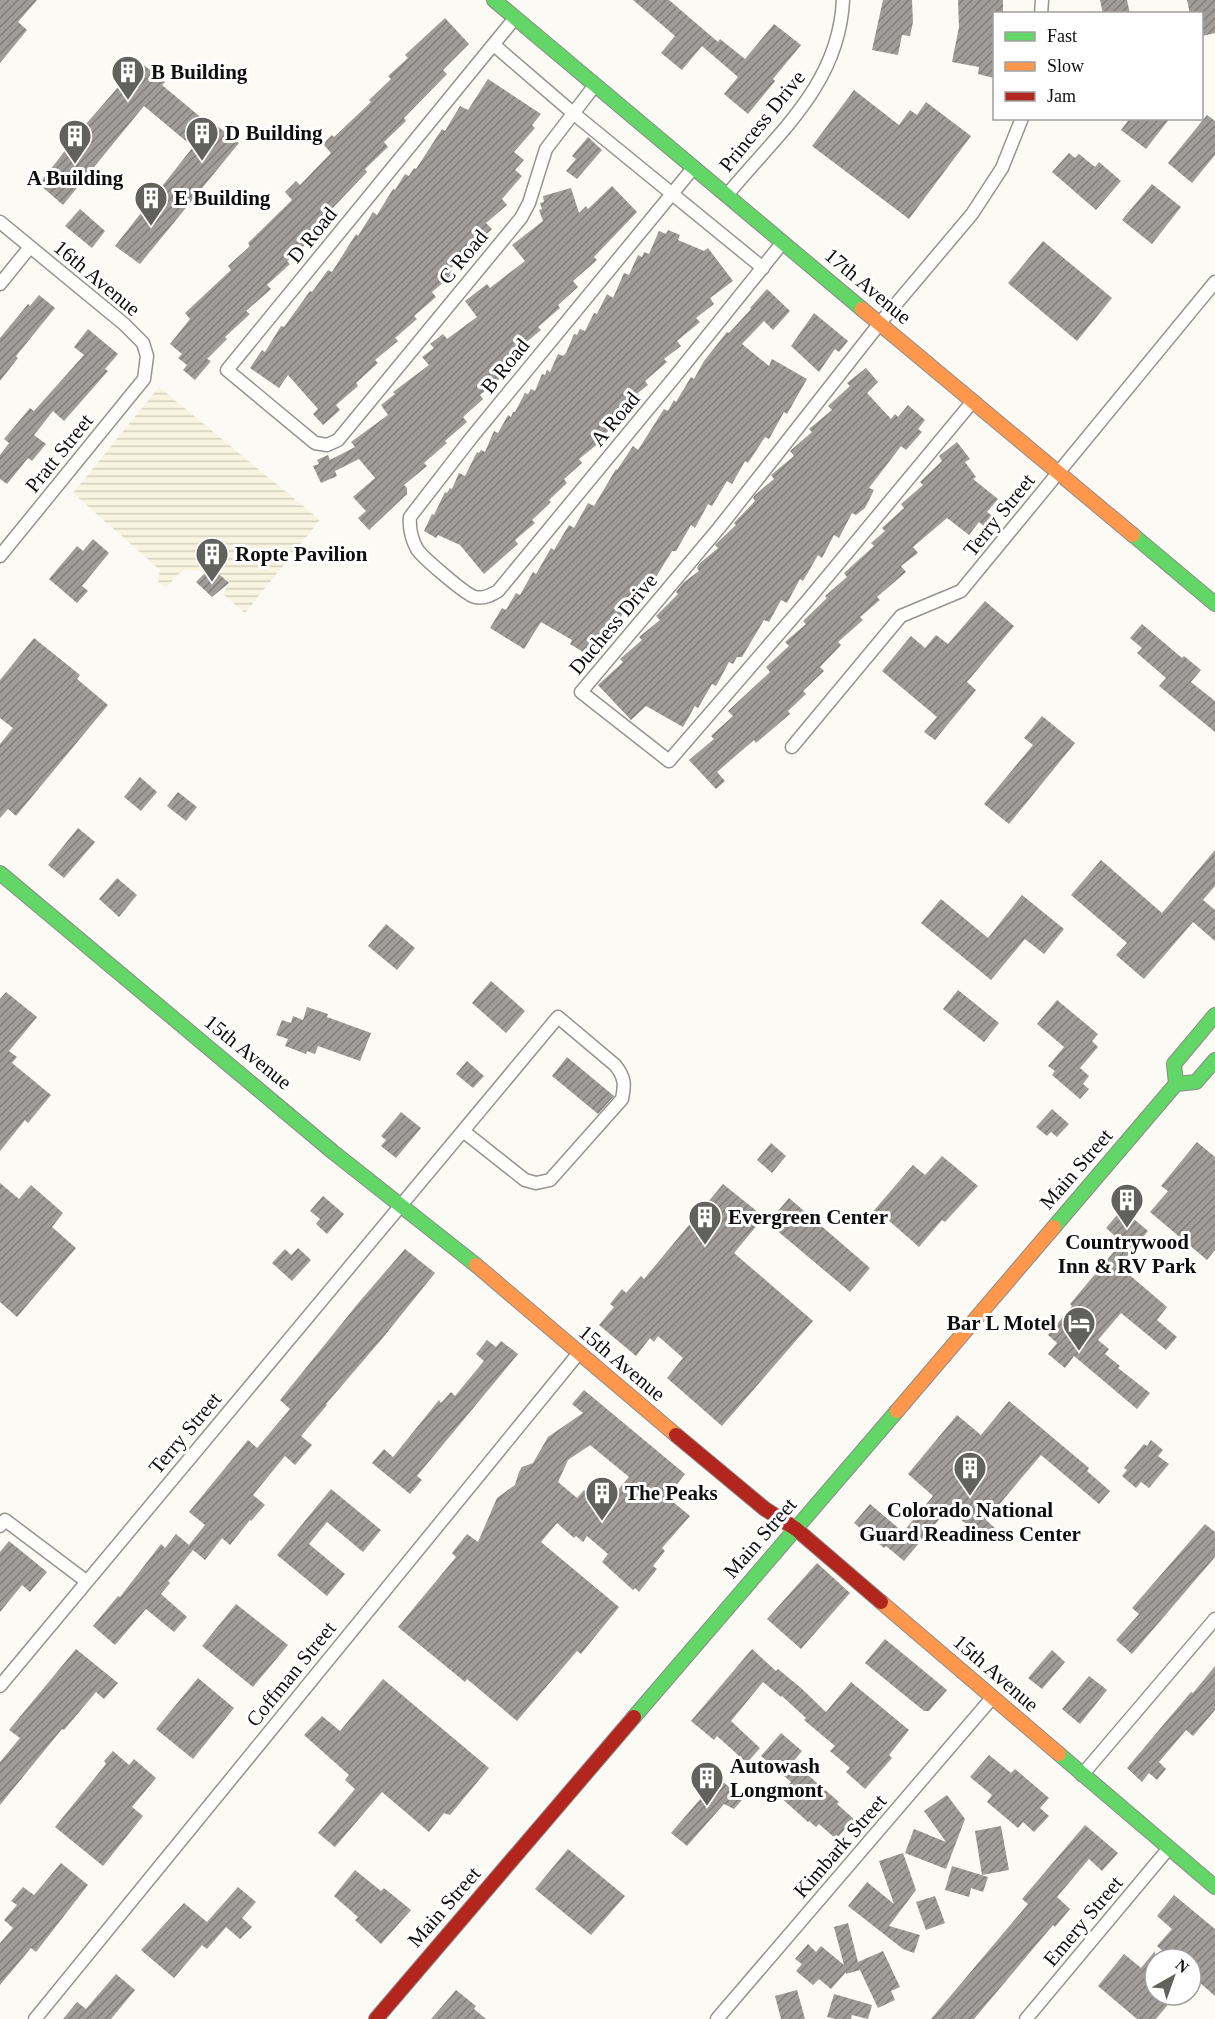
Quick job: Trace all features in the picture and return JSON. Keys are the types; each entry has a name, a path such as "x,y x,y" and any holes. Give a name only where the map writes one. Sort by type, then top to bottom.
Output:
{"main road":[{"name":"17th Avenue","path":"494,0 1215,604"},
{"name":"15th Avenue","path":"0,873 333,1152 495,1280 578,1354 765,1509 796,1529 1215,1887"},
{"path":"1176,1084 1174,1064 1215,1016"},
{"name":"Main Street","path":"376,2019 1176,1084 1196,1082 1215,1060"}],"street":[{"name":"Princess Drive","path":"727,195 801,108 823,76 838,40 843,0"},
{"name":"D Road","path":"338,440 327,445 315,443 227,370 515,18"},
{"path":"494,45 573,113 763,268"},
{"name":"C Road","path":"338,440 521,219 529,202 546,149 596,86"},
{"name":"Duchess Drive","path":"972,401 808,600 669,761 581,692 719,528 880,323 984,198 1002,168 1021,120"},
{"name":"B Road","path":"464,591 418,550 409,532 410,517 472,437 694,167"},
{"name":"16th Avenue","path":"0,222 124,324 143,343 147,356 146,375"},
{"name":"A Road","path":"464,591 475,597 487,597 498,591 783,243"},
{"path":"0,284 30,247"},
{"name":"Terry Street","path":"792,747 902,616 961,591 1215,282"},
{"name":"Pratt Street","path":"0,556 146,375"},
{"name":"Terry Street","path":"0,1686 558,1017 622,1073 625,1085 622,1099 550,1180 536,1183 525,1180 463,1131"},
{"name":"Coffman Street","path":"35,2019 578,1354"},
{"path":"0,1526 5,1520 86,1581"},
{"path":"1082,1774 1215,1619"},
{"name":"Kimbark Street","path":"717,2019 992,1698"},
{"name":"Emery Street","path":"1026,2019 1169,1848"}],"shaded area":[{"path":"159,387 320,520 245,613 223,594 229,583 211,567 202,571 183,570 166,587 158,583 160,570 73,493"}],"building":[{"path":"0,0 37,0 18,22 27,30 0,63"},
{"path":"633,0 669,0 718,42 720,39 745,59 774,24 801,45 748,114 724,94 738,77 702,46 682,70 661,53 675,36"},
{"path":"883,0 912,0 913,22 910,36 902,35 898,55 872,50"},
{"path":"958,0 1003,0 1003,12 993,12 993,78 978,74 979,67 952,62 959,27"},
{"path":"1100,0 1127,0 1130,12 1103,12"},
{"path":"1187,0 1215,0 1215,33 1203,36 1203,12 1190,12"},
{"path":"445,18 469,44 443,70 447,74 404,118 406,121 384,142 388,147 365,169 367,172 327,214 329,216 307,238 309,241 287,261 290,264 267,285 271,289 246,311 250,314 225,337 227,339 207,359 211,361 195,380 183,370 187,365 178,358 182,354 170,344 190,319 185,313 231,270 228,266 250,246 248,243 292,200 285,192 296,181 300,185 331,153 323,144 332,135 334,137 371,102 369,100 391,79 388,76 408,58 405,55"},
{"path":"140,62 165,82 162,85 210,125 212,122 239,143 140,264 115,246 193,147 144,106 63,205 39,184 86,124"},
{"path":"488,79 541,114 532,125 535,128 514,152 524,160 515,170 522,176 502,199 507,205 486,223 492,229 450,269 454,273 432,292 436,297 414,316 417,319 395,338 398,341 375,360 378,363 356,383 358,386 336,405 340,410 323,425 313,414 318,409 288,375 279,388 250,368 262,350 265,352 281,326 284,327 310,291 312,292 328,270 332,272 373,212 377,215 405,174 409,176 414,168 416,169 442,129 445,131 460,106 468,110"},
{"path":"854,90 899,125 910,110 917,115 926,102 971,136 909,219 812,146"},
{"path":"1207,115 1215,121 1215,155 1192,183 1168,163"},
{"path":"1128,120 1168,120 1146,149 1121,130"},
{"path":"588,137 602,150 577,179 566,171 576,159 572,156"},
{"path":"1069,153 1075,158 1079,154 1095,167 1099,162 1121,181 1096,210 1052,172"},
{"path":"1152,184 1181,207 1152,244 1122,220"},
{"path":"612,186 637,212 594,257 597,260 573,281 578,287 558,305 560,308 538,327 541,330 518,349 522,353 499,372 503,376 480,395 483,399 463,417 467,422 424,463 427,466 404,485 407,488 407,494 369,530 358,518 366,511 353,497 375,478 359,459 335,471 337,476 321,483 313,466 319,464 317,460 328,455 330,460 355,447 351,442 388,415 381,405 395,394 393,392 429,365 422,357 434,348 430,344 443,334 447,339 477,317 465,301 487,284 490,288 525,261 512,245 543,221 539,210 542,209 540,203 544,202 543,196 571,188 579,213 586,206 588,209"},
{"path":"80,209 105,231 92,248 65,226"},
{"path":"668,230 680,235 678,240 704,251 708,248 733,281 710,298 714,304 696,318 700,322 677,341 681,346 664,359 667,362 645,381 648,385 629,400 633,404 614,420 617,424 579,459 582,463 564,479 567,483 532,520 535,523 515,540 518,544 484,574 460,545 438,535 436,538 424,531 432,514 434,515 445,492 452,489 459,473 465,476 477,452 481,450 485,452 494,431 498,433 508,415 511,417 515,412 525,393 528,394 531,389 535,391 542,374 545,375 547,370 550,372 558,354 563,356 566,353 574,334 577,335 580,329 585,331 607,294 613,298 624,273 629,275 638,255 642,257 644,252 649,254 659,231 666,234"},
{"path":"1043,241 1112,298 1077,341 1008,283"},
{"path":"767,289 790,311 773,330 764,321 742,344 769,366 772,359 807,379 787,414 784,412 769,439 765,437 748,463 745,461 732,484 727,481 712,506 708,504 695,528 691,525 676,551 672,551 656,577 652,574 636,599 633,597 628,604 618,622 614,620 610,628 606,626 588,655 570,644 572,640 541,622 524,649 490,628 502,608 506,610 516,593 520,595 533,572 536,574 551,548 554,550 569,525 574,528 588,503 594,506 633,446 638,450 664,409 668,411 674,400 676,402 691,377 694,379 704,361 727,332 729,333"},
{"path":"39,295 55,308 16,356 18,358 0,381 0,338 28,304 30,306"},
{"path":"814,313 848,341 839,352 835,349 819,372 791,346"},
{"path":"88,329 118,354 105,369 108,371 64,421 53,411 34,435 46,444 32,461 28,458 7,484 0,479 0,455 9,443 4,439 30,408 34,411 84,355 74,347"},
{"path":"866,368 878,382 867,393 891,419 895,414 898,417 908,405 925,420 918,429 922,432 906,450 901,446 869,488 874,490 865,508 856,515 852,513 839,538 834,535 822,558 818,555 803,581 800,579 787,603 781,600 769,622 764,620 742,657 737,657 733,664 729,662 716,686 712,684 698,708 695,706 683,727 646,706 631,720 598,685 623,662 620,659 642,640 639,637 660,620 656,616 678,594 676,592 683,583 699,571 697,568 699,564 718,548 715,545 736,525 734,523 755,501 753,498 755,495 774,479 771,475 794,456 790,451 812,432 809,429 832,410 828,406 850,386 847,383"},
{"path":"957,442 970,459 965,462 976,477 973,479 998,499 987,512 992,516 984,526 979,522 969,535 947,518 913,547 918,553 901,566 906,572 877,597 880,600 860,617 863,620 838,642 841,645 820,667 824,671 803,691 806,694 788,711 790,714 756,743 754,740 717,772 725,781 716,789 689,760 714,739 711,736 733,716 728,711 770,672 766,667 789,646 785,642 806,624 803,621 827,598 825,596 847,577 844,573 874,546 871,543 885,531 882,528 904,508 901,504 923,485 920,482 942,461 939,456"},
{"path":"93,539 109,553 82,586 88,591 77,603 49,579 77,546 83,551"},
{"name":"Ropte Pavilion","path":"211,567 229,583 212,597 196,582"},
{"path":"985,601 1014,626 967,682 976,690 935,740 924,732 937,717 882,671 911,636 925,648 936,635 948,644"},
{"path":"1142,624 1182,658 1184,656 1201,670 1191,682 1215,701 1215,732 1159,686 1166,678 1137,653 1142,648 1130,638"},
{"path":"34,638 80,675 77,679 108,705 16,816 8,809 0,818 0,744 13,728 0,718 0,680"},
{"path":"1042,716 1075,743 1009,824 984,804 1033,745 1024,738"},
{"path":"140,777 157,792 141,811 124,797"},
{"path":"178,792 197,807 186,821 167,806"},
{"path":"78,828 95,842 64,878 48,865"},
{"path":"1215,850 1215,886 1203,900 1215,910 1215,941 1193,922 1144,979 1116,955 1127,943 1071,895 1101,860 1162,913"},
{"path":"117,878 137,895 119,917 99,899"},
{"path":"1022,895 1064,929 1044,954 1025,939 991,980 921,923 941,899 988,938"},
{"path":"386,924 415,948 397,970 368,946"},
{"path":"491,981 525,1011 506,1033 472,1003"},
{"path":"958,990 999,1023 984,1042 943,1009"},
{"path":"6,992 37,1017 9,1051 17,1057 12,1063 51,1095 28,1123 25,1120 0,1151 0,999"},
{"path":"1057,1000 1098,1034 1092,1041 1098,1047 1080,1068 1089,1076 1083,1084 1089,1089 1080,1099 1052,1075 1055,1071 1048,1066 1064,1047 1037,1024"},
{"path":"307,1007 371,1033 360,1061 318,1046 315,1054 307,1051 306,1054 285,1046 288,1039 276,1035 282,1020 291,1023 293,1016 303,1020"},
{"path":"567,1057 614,1096 598,1114 552,1076"},
{"path":"467,1061 484,1076 473,1088 456,1074"},
{"path":"1052,1109 1069,1124 1057,1137 1051,1132 1047,1136 1036,1127"},
{"path":"401,1112 421,1128 396,1158 381,1146 386,1140 381,1136"},
{"path":"1197,1142 1215,1157 1215,1250 1207,1260 1150,1212 1168,1191 1161,1186"},
{"path":"771,1143 786,1156 772,1173 757,1160"},
{"path":"942,1156 978,1186 945,1222 942,1220 919,1247 887,1219 883,1224 871,1214 913,1165 925,1175"},
{"path":"0,1183 19,1199 31,1185 63,1213 52,1227 76,1248 17,1317 0,1302"},
{"path":"723,1184 764,1217 734,1253 813,1321 722,1426 667,1378 683,1358 658,1336 654,1342 650,1338 636,1356 599,1325 614,1307 610,1304 622,1289 626,1293 641,1276 644,1279"},
{"path":"323,1196 344,1214 327,1234 316,1224 320,1219 310,1211"},
{"path":"789,1198 870,1268 850,1292 768,1223"},
{"path":"1122,1209 1148,1231 1119,1266 1167,1307 1157,1320 1177,1337 1166,1350 1121,1313 1098,1340 1109,1349 1105,1354 1120,1366 1118,1368 1150,1393 1137,1409 1074,1356 1065,1368 1048,1354 1057,1343 1048,1335 1072,1306 1070,1304 1122,1242 1106,1228"},
{"path":"298,1248 311,1260 292,1281 272,1263 285,1249 291,1255"},
{"path":"405,1249 435,1273 301,1436 312,1445 295,1465 285,1456 253,1495 265,1505 230,1545 222,1538 205,1560 193,1550 168,1581 170,1583 161,1594 187,1617 174,1632 146,1609 115,1645 93,1626 118,1596 120,1597 161,1544 165,1548 176,1534 189,1545 205,1525 189,1512 248,1440 257,1448 290,1409 280,1400"},
{"path":"487,1340 496,1347 501,1341 518,1354 417,1476 422,1480 410,1494 372,1463 384,1449 393,1457 439,1400 441,1403 451,1392 455,1396 484,1361 476,1354"},
{"path":"584,1390 685,1474 667,1497 690,1516 662,1548 665,1551 653,1566 657,1569 639,1592 635,1588 633,1590 602,1562 608,1554 587,1536 583,1542 576,1536 574,1538 557,1523 541,1542 619,1607 581,1654 577,1651 517,1721 467,1679 465,1682 398,1627 456,1557 452,1553 467,1534 478,1542 497,1498 515,1485 522,1467 533,1463 548,1437 583,1413 572,1404","holes":["590,1445 629,1477 604,1506 584,1490 577,1498 558,1482 568,1460"]},
{"path":"1009,1401 1089,1468 1087,1471 1110,1491 1099,1504 1041,1455 986,1520 997,1530 987,1541 948,1509 904,1561 854,1523 870,1504 903,1532 933,1496 908,1474 957,1415 981,1435"},
{"path":"1151,1440 1163,1450 1158,1456 1169,1464 1149,1488 1141,1482 1136,1488 1122,1476 1127,1470 1124,1468 1144,1444 1147,1446"},
{"path":"331,1489 381,1530 363,1552 327,1522 309,1544 345,1574 327,1596 277,1555"},
{"path":"1205,1524 1215,1532 1215,1557 1132,1654 1116,1640 1139,1614 1132,1608"},
{"path":"9,1541 47,1572 30,1592 22,1585 0,1612 0,1552"},
{"path":"817,1563 850,1593 801,1649 767,1619"},
{"path":"236,1604 288,1645 253,1687 202,1646"},
{"path":"885,1639 947,1690 929,1711 924,1711 865,1663"},
{"path":"76,1649 118,1683 104,1699 96,1692 64,1730 62,1729 0,1805 0,1762 20,1738 9,1730"},
{"path":"752,1649 776,1671 778,1669 801,1688 826,1712 851,1682 909,1730 889,1755 892,1758 865,1789 846,1772 850,1768 830,1751 835,1746 804,1720 806,1718 782,1696 763,1682 731,1721 760,1748 747,1763 717,1736 714,1740 691,1721"},
{"path":"1052,1650 1065,1662 1042,1689 1028,1678"},
{"path":"1215,1666 1215,1710 1193,1736 1186,1730 1159,1762 1166,1769 1157,1780 1149,1773 1142,1782 1127,1768"},
{"path":"1089,1676 1107,1690 1080,1724 1062,1709"},
{"path":"198,1678 234,1708 193,1759 156,1729"},
{"path":"383,1679 489,1768 450,1815 444,1813 429,1832 382,1792 335,1847 318,1833 355,1789 345,1780 349,1775 304,1735 322,1716 340,1731"},
{"path":"781,1733 802,1751 793,1762 839,1802 837,1804 854,1819 836,1839 819,1824 816,1827 808,1822 779,1796 791,1782 761,1756"},
{"path":"113,1751 129,1765 134,1759 156,1778 132,1807 143,1816 103,1866 55,1827 106,1764 104,1761"},
{"path":"989,1755 1011,1773 1015,1769 1049,1798 1040,1808 1049,1816 1034,1832 1023,1822 1018,1828 987,1802 992,1795 970,1777"},
{"name":"Autowash Longmont","path":"707,1768 743,1799 734,1809 724,1804 687,1846 671,1833 708,1790 697,1780"},
{"path":"947,1795 965,1819 946,1869 905,1853 914,1829 946,1842 924,1811"},
{"path":"1085,1825 1118,1853 1102,1871 1089,1859 1057,1897 1070,1909 1055,1927 1053,1925 974,2019 931,2019 1028,1904 1022,1899"},
{"path":"1001,1826 1009,1870 982,1875 975,1831"},
{"path":"568,1849 625,1896 591,1935 535,1889"},
{"path":"903,1853 916,1890 889,1926 920,1935 914,1953 903,1949 848,1906 867,1882 894,1904 879,1861"},
{"path":"61,1863 88,1885 36,1952 31,1948 0,1985 0,1943 13,1928 4,1920 17,1905 11,1901 23,1887 34,1895"},
{"path":"952,1866 988,1877 983,1892 971,1888 969,1897 945,1890"},
{"path":"355,1870 381,1891 384,1888 411,1910 381,1944 355,1920 358,1917 334,1896"},
{"path":"238,1887 256,1902 242,1918 252,1927 240,1939 226,1927 207,1949 202,1945 174,1978 141,1950 184,1903 207,1922"},
{"path":"1174,1895 1215,1929 1215,1996 1203,1986 1203,1947 1158,1947 1172,1929 1157,1916"},
{"path":"935,1896 945,1923 926,1930 916,1902"},
{"path":"848,1923 858,1962 883,1951 900,1987 891,1991 895,2000 878,2008 860,1970 846,1974 846,1972 831,1989 819,1979 813,1985 796,1971 802,1964 795,1959 808,1944 816,1952 821,1946 844,1965 834,1927"},
{"path":"1124,1954 1141,1968 1143,1966 1143,2007 1166,2007 1156,2019 1137,2019 1098,1986"},
{"path":"116,1974 135,1990 111,2019 63,2019 77,2002 86,2009"},
{"path":"456,1990 476,2006 474,2009 486,2019 431,2019"},
{"path":"797,1990 805,2019 781,2019 775,1996"},
{"path":"834,1994 872,2005 868,2019 852,2015 851,2019 827,2017"}],"traffic: fast":[{"path":"494,0 862,309"},
{"path":"1133,535 1215,604"},
{"path":"0,873 333,1152 476,1265"},
{"path":"1054,1227 1176,1084 1174,1064 1215,1015"},
{"path":"1176,1084 1196,1082 1215,1060"},
{"path":"634,1717 897,1411"},
{"path":"1059,1754 1215,1887"}],"traffic: slow":[{"path":"862,309 1133,535"},
{"path":"897,1411 1054,1227"},
{"path":"476,1265 676,1435"},
{"path":"881,1602 1059,1754"}],"traffic: jam":[{"path":"676,1435 765,1509 796,1529 881,1602"},
{"path":"376,2019 634,1717"}],"place":[{"name":"B Building","path":"128,101"},
{"name":"D Building","path":"202,162"},
{"name":"A Building","path":"75,165"},
{"name":"E Building","path":"151,227"},
{"name":"Ropte Pavilion","path":"212,583"},
{"name":"Countrywood Inn & RV Park","path":"1127,1229"},
{"name":"Evergreen Center","path":"705,1246"},
{"name":"Bar L Motel","path":"1079,1352"},
{"name":"Colorado National Guard Readiness Center","path":"970,1497"},
{"name":"The Peaks","path":"602,1522"},
{"name":"Autowash Longmont","path":"707,1807"}]}
